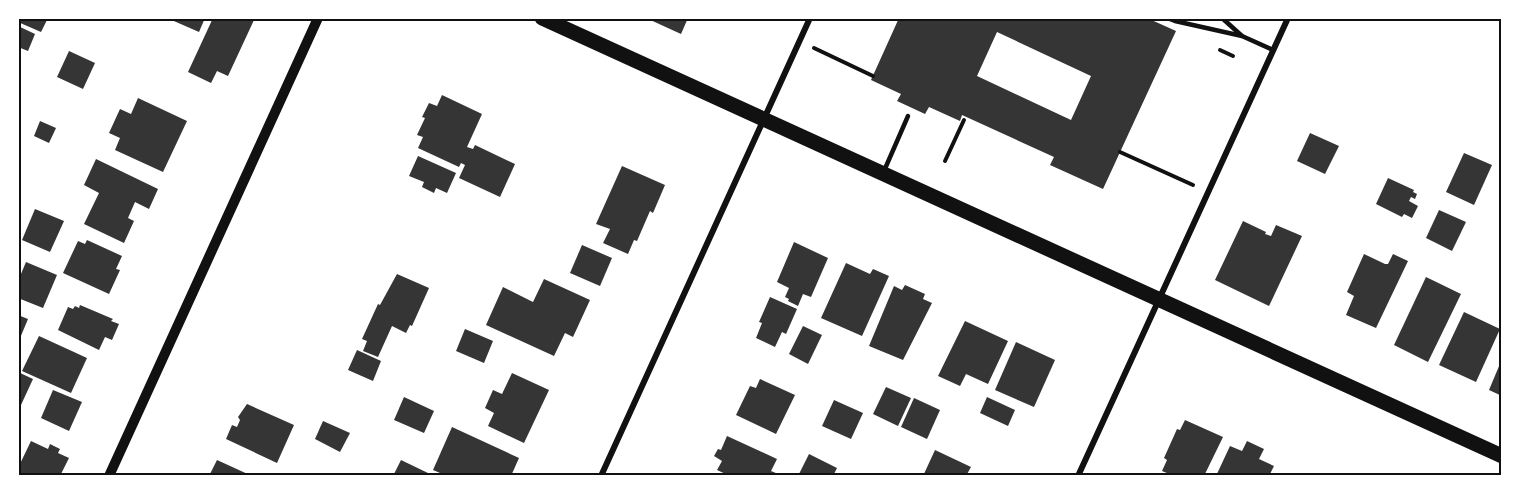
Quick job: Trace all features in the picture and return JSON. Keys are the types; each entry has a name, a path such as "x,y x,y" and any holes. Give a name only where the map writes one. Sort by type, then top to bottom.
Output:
{"main road":[{"path":"542,18 1502,456"}],"street":[{"path":"109,476 318,18"},
{"path":"601,476 810,18"},
{"path":"1078,476 1288,18"}],"lane":[{"path":"1167,18 1242,36 1273,50"},
{"path":"1222,18 1242,36"},
{"path":"883,174 908,116"}],"path":[{"path":"800,41 873,76"},
{"path":"945,161 964,120"},
{"path":"1120,152 1208,192"}],"building":[{"path":"18,18 48,18 41,32 18,22"},
{"path":"167,18 205,18 199,32"},
{"path":"213,18 250,18 254,20 228,76 217,71 211,83 188,72"},
{"path":"646,18 688,18 681,34"},
{"path":"899,18 1147,18 1176,31 1103,189 1050,165 1054,157 962,115 960,121 929,107 925,114 897,101 901,94 871,80","holes":["997,32 1091,76 1071,120 977,76"]},
{"path":"18,26 35,34 28,51 18,47"},
{"path":"69,51 95,63 83,89 57,77"},
{"path":"442,95 482,114 467,147 473,149 475,145 515,164 500,197 459,178 465,165 461,163 459,167 418,148 423,137 417,135 425,118 422,117 429,103 437,106"},
{"path":"138,98 187,121 163,172 115,150 120,138 109,133 120,109 131,114"},
{"path":"40,121 56,128 49,143 34,136"},
{"path":"1310,133 1339,146 1325,174 1297,161"},
{"path":"1464,153 1492,165 1474,205 1446,192"},
{"path":"418,156 456,173 447,193 436,188 434,193 422,187 424,182 409,176"},
{"path":"96,159 158,189 149,209 135,202 128,218 134,221 124,243 84,224 99,193 84,185"},
{"path":"622,166 665,185 653,213 650,211 637,241 634,240 628,254 603,243 610,229 596,224"},
{"path":"1388,178 1414,190 1413,192 1417,194 1415,199 1411,197 1409,201 1418,206 1412,218 1404,214 1402,217 1376,204"},
{"path":"35,209 64,221 50,252 22,240"},
{"path":"1439,210 1466,222 1452,251 1426,238"},
{"path":"1243,221 1271,236 1276,225 1302,236 1269,306 1215,280"},
{"path":"87,240 122,256 116,269 120,270 109,294 63,273 78,241 85,244"},
{"path":"794,242 828,258 811,297 803,294 798,306 785,297 789,288 777,282"},
{"path":"582,245 612,258 600,286 570,273"},
{"path":"1364,254 1385,264 1388,264 1393,254 1408,261 1376,328 1346,315 1354,296 1347,292"},
{"path":"26,262 57,275 43,308 18,298 18,281"},
{"path":"846,263 870,274 873,269 889,276 862,336 821,318"},
{"path":"397,274 429,288 412,326 410,325 406,333 392,326 378,357 363,351 367,341 362,339 378,304 380,305"},
{"path":"1426,277 1461,294 1428,362 1394,345"},
{"path":"544,279 590,300 573,337 565,333 554,356 486,325 503,287 533,302"},
{"path":"905,285 925,294 923,299 932,303 903,360 869,346 894,286 902,290"},
{"path":"770,297 797,309 786,334 782,332 775,347 756,338 762,323 759,322"},
{"path":"80,305 113,319 111,321 119,324 112,340 105,337 99,350 58,330 68,307 79,308"},
{"path":"1464,312 1500,329 1476,382 1439,365"},
{"path":"18,315 28,319 18,343"},
{"path":"965,321 1008,341 988,384 966,374 960,386 938,376"},
{"path":"803,326 822,335 808,364 789,354"},
{"path":"465,329 493,341 484,363 456,351"},
{"path":"39,336 87,358 71,393 22,371"},
{"path":"1016,342 1055,360 1034,407 995,390"},
{"path":"357,350 381,361 373,381 348,370"},
{"path":"1502,359 1502,396 1489,390"},
{"path":"18,372 33,379 21,405 18,404"},
{"path":"512,373 549,390 524,443 488,426 494,413 485,408 493,390 502,394"},
{"path":"760,379 795,395 776,434 736,415 750,386 756,388"},
{"path":"886,387 911,398 898,426 873,414"},
{"path":"53,390 82,402 69,431 41,418"},
{"path":"404,397 434,411 424,433 394,420"},
{"path":"987,397 1015,410 1008,426 980,413"},
{"path":"914,398 940,410 927,439 901,427"},
{"path":"834,400 863,413 851,439 822,426"},
{"path":"247,404 294,425 277,463 226,439 232,425 237,427 240,420 238,417"},
{"path":"1185,420 1223,437 1204,476 1174,476 1162,471 1167,460 1164,458 1177,429 1180,430"},
{"path":"323,421 350,433 340,452 315,439"},
{"path":"452,427 519,458 511,476 447,476 433,470"},
{"path":"727,436 777,459 771,471 783,476 730,476 717,470 722,461 714,456 718,449 721,450"},
{"path":"31,441 48,449 50,444 60,449 58,453 69,458 60,476 18,476 18,468"},
{"path":"1247,441 1264,449 1259,459 1274,466 1269,476 1216,476 1230,446 1242,451"},
{"path":"935,450 971,467 966,476 923,476"},
{"path":"809,454 837,468 833,476 798,476"},
{"path":"217,460 252,476 209,476"},
{"path":"401,460 430,474 429,476 393,476"}]}
